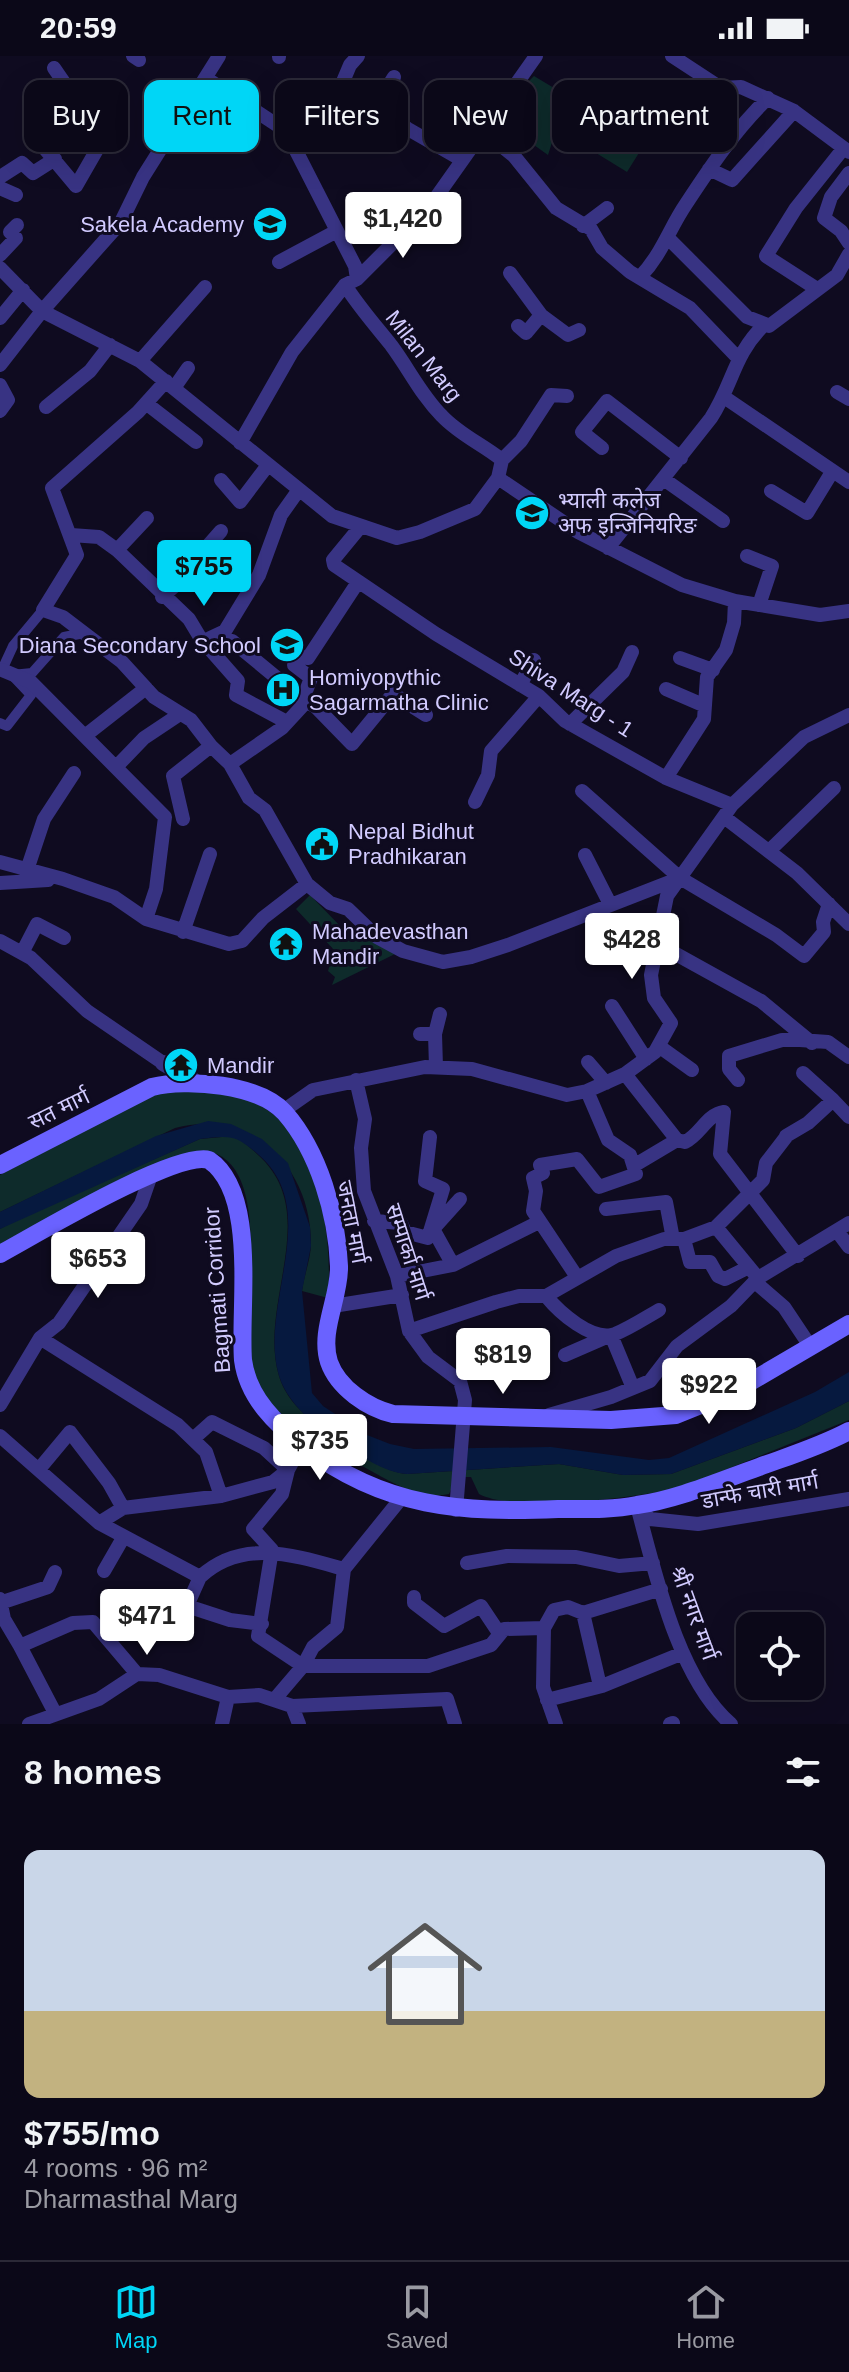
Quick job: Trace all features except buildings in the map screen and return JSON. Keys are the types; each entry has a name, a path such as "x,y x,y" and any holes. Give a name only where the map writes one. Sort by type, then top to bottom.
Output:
{"main road":[{"name":"सत मार्ग","path":"0,1165 139,1094 171,1082 196,1082"},
{"path":"196,1082 230,1086 283,1111"},
{"name":"जनता मार्ग","path":"283,1111 312,1158 326,1193 339,1265 328,1356 336,1376 369,1405 393,1414 464,1426 540,1417 611,1420 676,1415 733,1392 849,1324"},
{"name":"Bagmati Corridor","path":"0,1254 151,1175 205,1158 217,1165 228,1181 240,1225 246,1379 267,1411 302,1444 345,1471 403,1496 456,1510 637,1506 762,1466 849,1431"}],"street":[{"path":"0,365 42,311 121,222 143,177 219,56"},
{"path":"344,80 358,56"},
{"path":"519,80 536,56"},
{"path":"672,56 721,88 741,87 794,111 846,150 796,208 766,256 817,289"},
{"path":"54,68 62,80"},
{"name":"Milan Marg","path":"206,78 286,131 355,266 351,282 441,416 465,438 502,460"},
{"path":"643,274 669,239 684,206 728,139 768,98"},
{"path":"709,169 732,180 794,111"},
{"path":"408,127 462,160"},
{"path":"49,152 76,186 96,152"},
{"path":"240,443 292,352 351,282 430,206 468,152"},
{"path":"509,152 556,208 591,229 611,257 643,274 690,308 737,357"},
{"path":"0,177 22,163 33,173 55,159"},
{"path":"849,173 831,197 824,218 849,243"},
{"path":"0,188 16,195"},
{"path":"583,226 607,208"},
{"path":"0,255 16,238 10,232 17,225"},
{"path":"279,262 335,232"},
{"path":"669,239 684,258 747,317 769,326 809,300 817,289 843,278 849,254"},
{"path":"0,268 42,311 140,361 332,516 397,538 475,509 498,478 502,460 521,441 551,395 567,396"},
{"path":"510,273 541,315 568,335 579,330"},
{"path":"140,361 205,287"},
{"path":"0,318 23,290"},
{"path":"518,326 526,333 541,315"},
{"path":"608,548 665,480 724,397 737,357 745,343 765,324"},
{"path":"46,407 90,371 110,345"},
{"path":"7,672 13,646 43,610 77,555 52,488 188,368"},
{"path":"0,385 8,400 0,411"},
{"path":"724,397 849,482"},
{"path":"602,448 582,432 607,401 681,458"},
{"path":"147,404 196,442"},
{"path":"221,480 240,502 268,465"},
{"path":"771,491 807,513 832,472"},
{"path":"498,478 608,548 682,585 735,601 820,615 849,611"},
{"path":"665,480 723,521"},
{"path":"205,639 225,631 259,575 281,515 298,491"},
{"path":"117,550 147,518"},
{"name":"Shiva Marg - 1","path":"361,526 332,563 436,634 539,696 570,724 728,811 849,924"},
{"path":"162,597 208,557 206,548 221,531"},
{"path":"71,535 99,537 117,550 162,597 189,619 238,681 236,695 258,710 266,708 283,720 282,728"},
{"path":"747,556 772,566 759,605"},
{"path":"230,764 282,728 306,702 311,678 294,665 302,657 308,658 358,582"},
{"path":"666,778 704,719 707,677 726,650 734,623 735,601"},
{"path":"43,610 63,617 122,662 146,688 191,720 230,764 249,798 265,810 307,884 330,903 348,909 366,927 403,951 443,962 508,945 680,878"},
{"path":"7,672 32,673 64,637 84,633"},
{"path":"205,639 232,641 315,706 352,744 393,694 426,715"},
{"path":"570,724 623,672 632,652"},
{"path":"680,658 713,670"},
{"path":"520,685 534,660"},
{"path":"0,723 7,726 31,695 7,672"},
{"path":"7,672 31,682 165,817 190,820 173,776 211,746"},
{"path":"86,735 146,688"},
{"path":"666,689 703,705"},
{"path":"475,802 488,775 491,751 539,696"},
{"path":"117,766 144,738 180,714"},
{"path":"283,1111 313,1090 436,1067 472,1069 567,1095 587,1091 625,1074 660,1047 671,1023 652,988 656,943 667,896 728,811 804,737 849,715"},
{"path":"27,870 44,819 74,773"},
{"path":"770,850 834,788"},
{"path":"582,791 680,878 776,935 804,956 824,932 823,922 829,904"},
{"path":"146,919 156,889 165,817"},
{"path":"183,932 210,854"},
{"path":"585,855 610,904"},
{"path":"0,862 114,897 146,919 229,944 242,941 263,918 307,884"},
{"path":"0,883 63,879"},
{"path":"22,953 37,924 64,938"},
{"path":"0,941 22,953 87,1011 196,1082"},
{"path":"656,943 761,1001 812,1043"},
{"path":"612,1006 646,1059"},
{"path":"436,1067 435,1034 440,1014"},
{"path":"420,1034 435,1034"},
{"path":"738,1080 729,1069 729,1056 782,1040 828,1042 849,1057"},
{"path":"660,1047 692,1070"},
{"path":"588,1062 606,1083"},
{"path":"803,1073 849,1117"},
{"path":"625,1074 677,1140 685,1142 692,1139 714,1114 724,1112 720,1154 798,1256"},
{"name":"सम्पार्का मार्ग","path":"356,1080 365,1119 361,1173 374,1221 397,1276 409,1331 428,1357 460,1381 464,1426 456,1510"},
{"path":"587,1091 608,1140 630,1155 639,1204"},
{"path":"409,1331 519,1296 546,1296 616,1256 716,1227 763,1180 766,1163 786,1136 808,1123 833,1100"},
{"path":"374,1221 401,1223 405,1232 428,1238 443,1189 425,1181 430,1137"},
{"path":"577,1277 533,1211 533,1178 543,1173 540,1165 577,1159 599,1187 635,1171 677,1140"},
{"path":"2,1395 40,1338 59,1323 141,1204 151,1175"},
{"path":"453,1265 433,1229 460,1199"},
{"path":"606,1209 666,1202 678,1239 690,1262 710,1262 718,1276 725,1279 754,1276 798,1256 843,1227 849,1247"},
{"path":"397,1276 453,1265 539,1222"},
{"path":"716,1227 754,1276 784,1307 810,1346"},
{"path":"540,1417 650,1381 677,1346 731,1306 754,1276"},
{"path":"333,1306 402,1295"},
{"path":"546,1296 560,1314 598,1333 611,1335"},
{"path":"565,1355 659,1310"},
{"path":"611,1335 633,1388"},
{"path":"40,1338 178,1425 206,1452 221,1496"},
{"path":"193,1439 212,1422 264,1448 288,1470"},
{"path":"40,1468 70,1432 109,1483 123,1508"},
{"path":"0,1437 40,1468 99,1523 200,1577"},
{"path":"272,1550 254,1533 254,1525 282,1494 288,1470 302,1444"},
{"path":"99,1523 123,1508 221,1496 273,1482 288,1470"},
{"path":"303,1666 313,1647 337,1627 344,1569 403,1496"},
{"name":"डान्फे चारी मार्ग","path":"637,1506 650,1519 698,1524 849,1499"},
{"name":"श्री नगर मार्ग","path":"637,1506 683,1653 716,1711 731,1724"},
{"path":"104,1571 123,1538"},
{"path":"272,1550 258,1636 303,1666"},
{"path":"262,1624 230,1620 187,1606 200,1577 225,1558 272,1550 344,1569"},
{"path":"467,1563 507,1556 576,1557 619,1566 653,1563"},
{"path":"55,1572 48,1587 1,1601 4,1619 55,1713"},
{"path":"556,1724 543,1687 544,1628 554,1610 568,1607 583,1613 661,1589"},
{"path":"414,1597 414,1603 444,1626 481,1606 499,1633"},
{"path":"583,1613 600,1686"},
{"path":"20,1646 73,1623 93,1622 137,1674"},
{"path":"274,1700 286,1675 303,1666 428,1666 491,1645 504,1629 544,1628"},
{"path":"547,1700 600,1686 683,1653"},
{"path":"29,1724 99,1699 137,1674 159,1675 228,1697 259,1695 292,1706 447,1699 455,1724"},
{"path":"222,1724 228,1697"},
{"path":"292,1706 299,1724"}],"green space":[{"path":"534,76 552,87 552,142 548,155 536,146 536,80 530,80"},
{"path":"594,152 640,152 627,172"},
{"path":"310,895 344,930 354,927 395,954 332,985 335,977 328,971 334,950 296,909"},
{"path":"157,1092 209,1092 235,1096 259,1105 280,1120 309,1164 318,1191 328,1247 328,1298 302,1291 311,1249 308,1215 300,1190 288,1168 272,1150 251,1136 228,1127 203,1124 175,1128 0,1212 0,1175"},
{"path":"233,1136 257,1154 276,1177 286,1203 288,1231 274,1348 283,1387 296,1406 314,1422 381,1466 407,1474 559,1464 623,1475 671,1474 796,1428 849,1401 849,1420 680,1488 660,1492 577,1502 521,1503 479,1494 471,1477 457,1477 449,1494 427,1495 394,1483 315,1442 285,1420 262,1392 254,1376 250,1353 249,1215 243,1185 229,1163 207,1151 92,1194 0,1244 0,1229 18,1219 200,1139"}],"water":[{"path":"208,1121 231,1124 262,1139 288,1163 310,1227 311,1246 302,1291 312,1393 323,1406 367,1435 414,1449 551,1447 649,1460 669,1458 815,1392 849,1372 849,1401 796,1428 671,1474 623,1475 559,1464 407,1474 381,1467 312,1421 294,1403 282,1383 275,1345 276,1317 286,1259 286,1204 278,1178 260,1156 245,1144 227,1137 200,1139 0,1229 0,1212 156,1136"}],"place":[{"name":"Sakela Academy","path":"270,224"},
{"name":"भ्याली कलेज अफ इन्जिनियरिङ","path":"532,513"},
{"name":"Diana Secondary School","path":"287,645"},
{"name":"Homiyopythic Sagarmatha Clinic","path":"283,690"},
{"name":"Nepal Bidhut Pradhikaran","path":"322,844"},
{"name":"Mahadevasthan Mandir","path":"286,944"},
{"name":"Mandir","path":"181,1065"}]}
